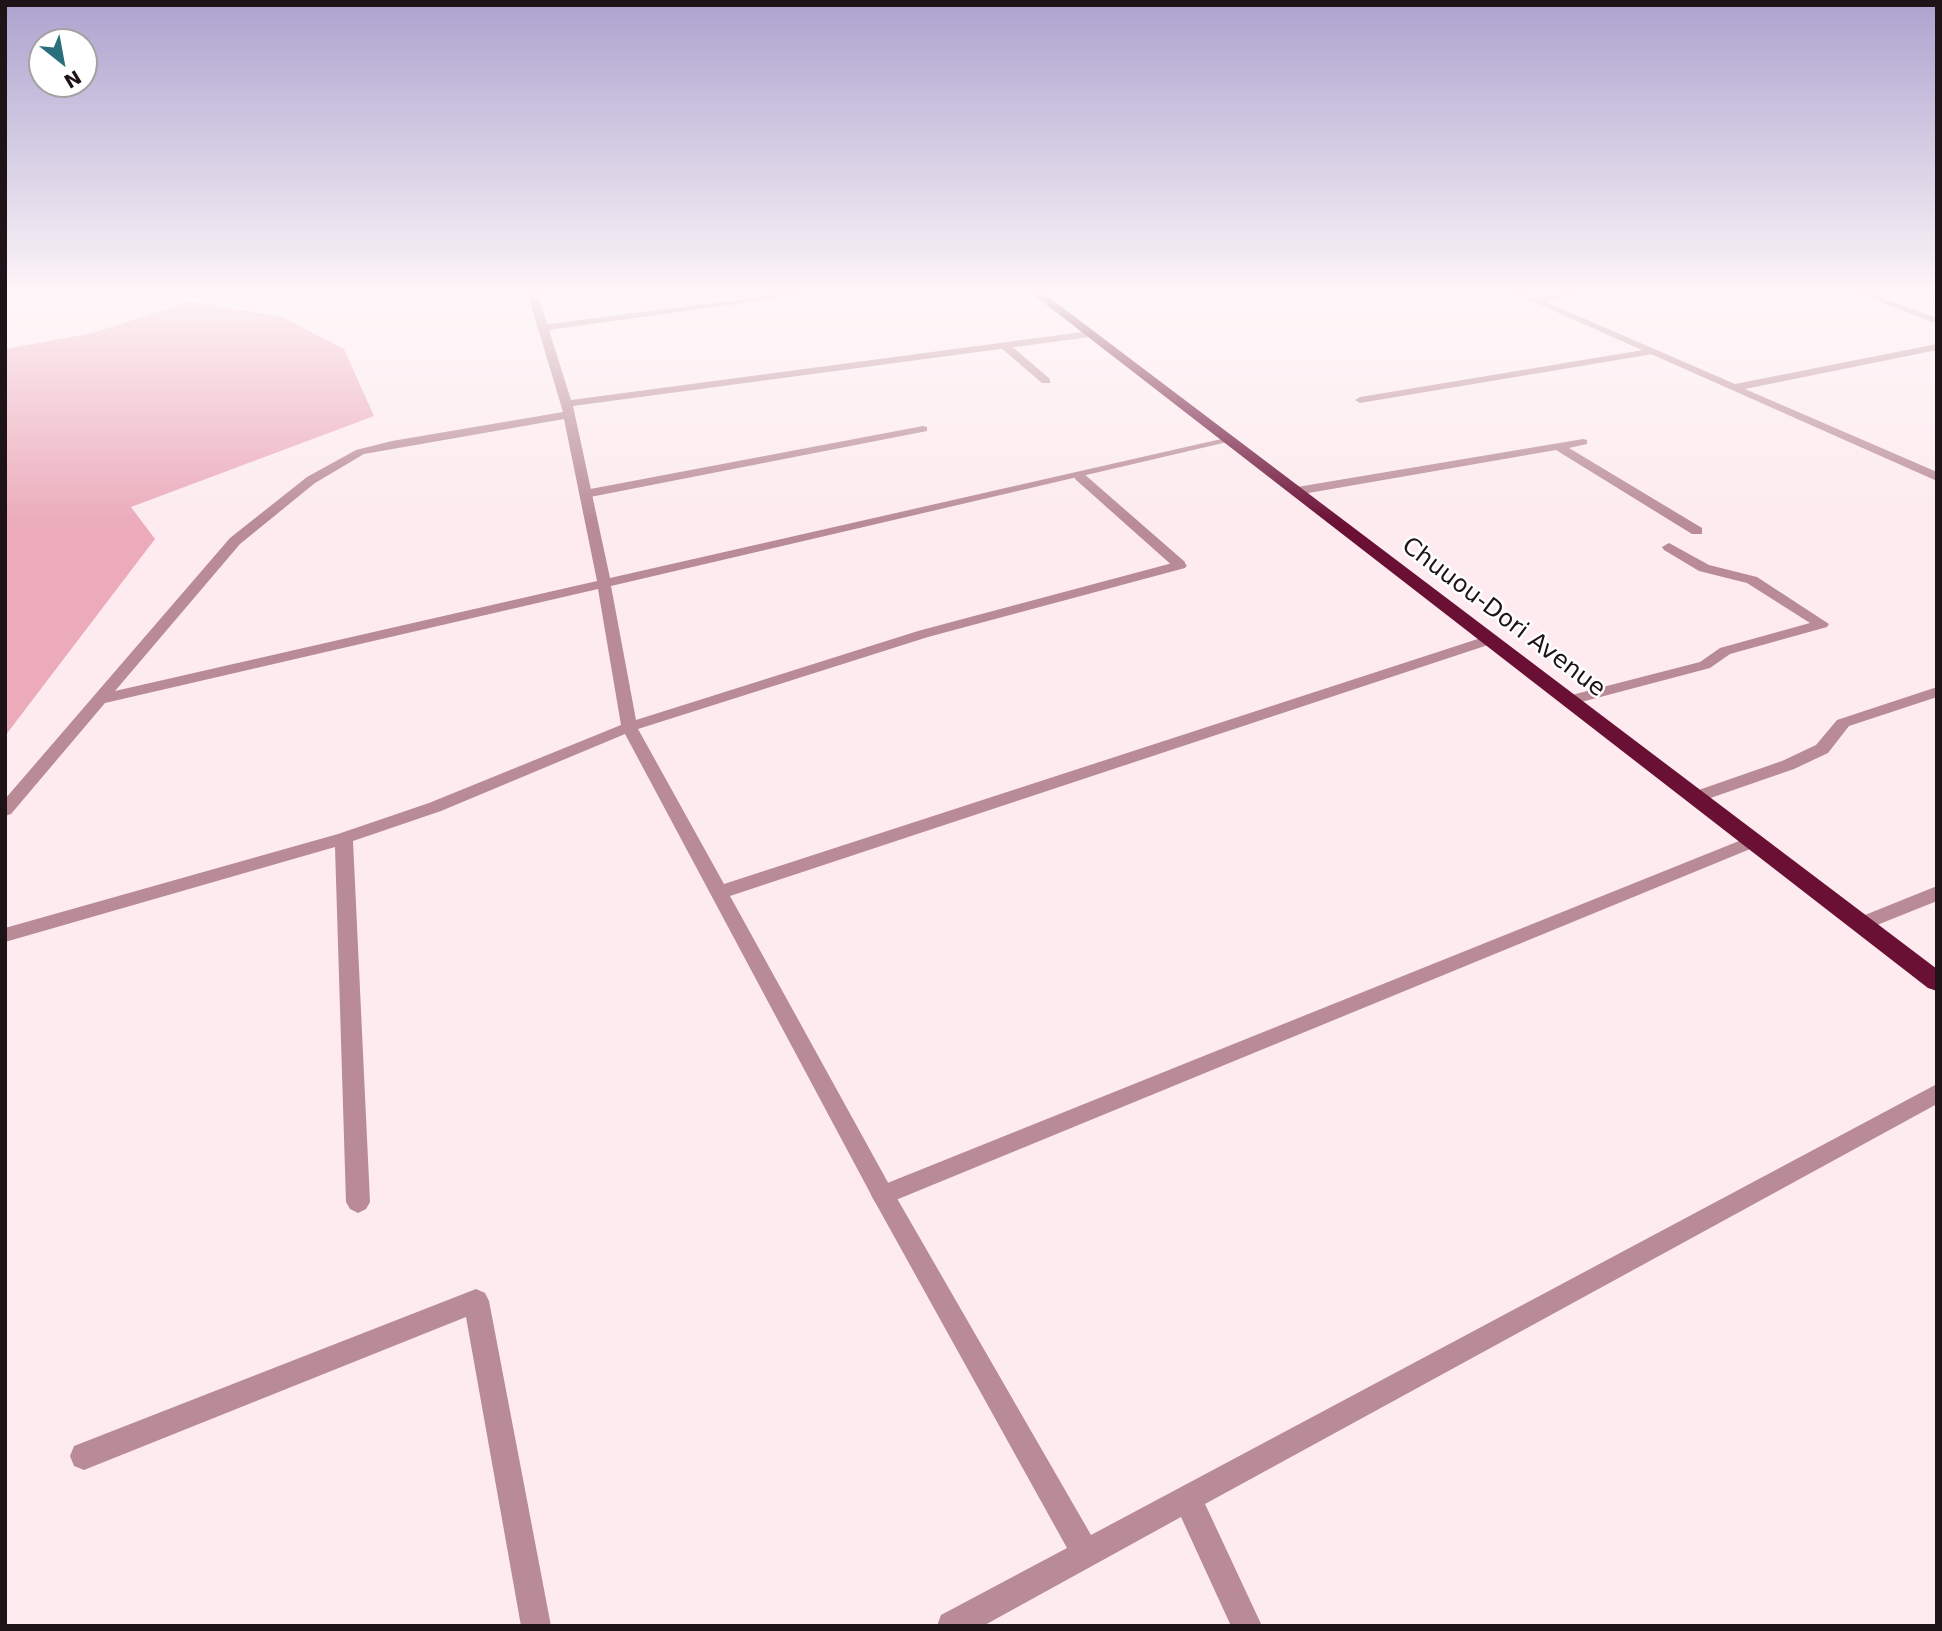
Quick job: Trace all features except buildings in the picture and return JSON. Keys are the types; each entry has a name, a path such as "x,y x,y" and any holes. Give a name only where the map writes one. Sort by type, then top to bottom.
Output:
{"highway":[{"name":"Chuuou-Dori Avenue","path":"1139,371 1937,982"}],"street":[{"path":"555,371 567,409 604,584 629,727 883,1195 1085,1552"},
{"path":"5,810 234,541 311,480 360,453 392,444 567,409 826,371"},
{"path":"1034,371 1046,381"},
{"path":"1360,400 1534,371"},
{"path":"1693,371 1937,477"},
{"path":"1732,388 1816,371"},
{"path":"585,494 923,429"},
{"path":"98,700 1230,440"},
{"path":"1297,491 1583,442"},
{"path":"1558,446 1697,531"},
{"path":"5,935 344,838 435,807 629,727 923,634 1180,565 1079,476"},
{"path":"1570,700 1704,665 1725,652 1822,624 1752,580 1704,569 1669,547"},
{"path":"720,892 1492,639"},
{"path":"1696,797 1788,765 1822,749 1843,723 1937,692"},
{"path":"344,838 358,1202"},
{"path":"883,1195 1754,841"},
{"path":"1862,924 1937,893"},
{"path":"952,1626 1937,1093"},
{"path":"84,1456 476,1301 536,1626"},
{"path":"1186,1499 1247,1626"}],"shaded area":[{"path":"5,371 354,371 374,416 131,507 155,539 5,736"}]}
